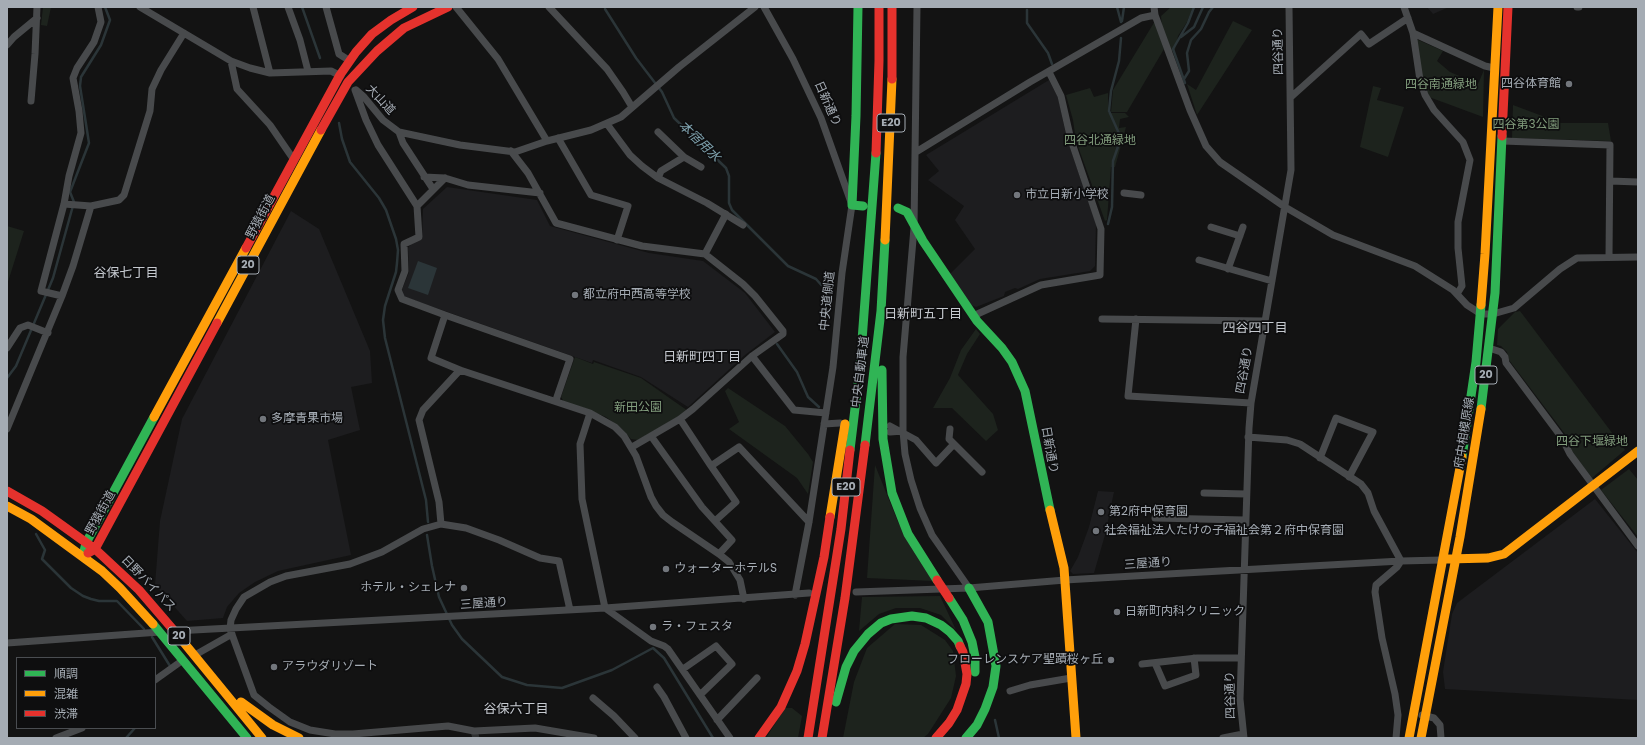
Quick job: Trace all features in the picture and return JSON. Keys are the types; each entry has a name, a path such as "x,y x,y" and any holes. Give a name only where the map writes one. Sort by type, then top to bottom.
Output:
{"main road":[{"name":"野猿街道","path":"83,556 86,543 164,402 340,75 372,34 412,7"},
{"path":"412,7 416,21"},
{"name":"野猿街道","path":"83,556 95,549 348,82 384,44 404,28 448,7"},
{"name":"中央道側道","path":"852,206 856,116 858,7"},
{"name":"中央自動車道","path":"808,738 841,529 853,429 876,176 879,7"},
{"name":"中央自動車道","path":"822,738 845,598 881,311 886,239 892,99 892,7"},
{"name":"府中相模原線","path":"1409,738 1454,500 1469,411 1481,314 1498,7"},
{"name":"府中相模原線","path":"1421,738 1424,716 1456,559 1478,430 1489,348 1493,314 1503,141 1508,7"},
{"path":"1489,175 1500,176"},
{"path":"852,206 863,206"},
{"name":"日新通り","path":"898,208 907,212 914,228 973,316 1002,348 1012,362 1025,391 1043,483 1064,568 1076,738"},
{"path":"760,738 781,707 797,671 824,557 851,382 871,234"},
{"path":"886,239 882,414 885,457 892,493 904,525 923,560 958,610 967,630 975,657 972,690 966,707 956,724 944,738"},
{"path":"1442,560 1488,558 1504,554 1523,541 1638,451"},
{"name":"日野バイパス","path":"7,491 42,511 95,549 139,590 176,631 262,738"},
{"name":"日野バイパス","path":"7,506 30,519 83,556 120,588 160,632 247,738"},
{"path":"966,738 977,725 985,709 993,687 996,666 988,622 969,588"},
{"path":"827,738 846,667 854,651 863,639 881,624 891,619 919,616 934,621 950,632 963,652 966,664 966,684 962,699 949,722 936,738"},
{"path":"223,689 263,719 299,738"}],"street":[{"path":"31,101 37,7"},
{"path":"62,296 42,291 70,205 69,176 81,133 80,111 74,78 77,68 94,42 101,22 98,7"},
{"name":"大山道","path":"140,7 231,61 250,68 270,73 289,74 308,71 331,71 340,75 364,97 383,120 399,132 460,145 511,152 516,152 547,141 591,130 621,117 755,7"},
{"path":"253,7 270,73"},
{"path":"288,7 300,40 308,71"},
{"path":"326,7 339,54 350,61"},
{"path":"456,7 498,59 547,141"},
{"path":"549,7 606,69 632,107"},
{"name":"日新通り","path":"764,7 793,59 821,118 852,206"},
{"path":"917,7 914,228 903,357 903,431 905,454 920,508 932,535 969,588"},
{"name":"四谷通り","path":"1243,736 1240,699 1248,437 1251,403 1291,170 1289,7"},
{"path":"1404,7 1413,33 1420,80 1425,95 1434,110 1463,142 1470,160 1458,222 1458,248 1462,286 1457,294"},
{"path":"916,152 1049,72 1155,11 1190,110 1206,146 1220,162 1285,207 1333,235 1416,266 1457,294 1467,305 1481,314 1493,314 1514,308 1577,258 1638,257"},
{"path":"7,44 37,18"},
{"path":"1291,96 1362,34 1369,44 1408,18"},
{"path":"70,205 91,206 119,200 124,195 150,111 152,89 161,70 184,33"},
{"path":"1413,33 1485,66 1494,68"},
{"path":"231,61 237,89 270,125 294,160"},
{"path":"973,316 1041,285 1100,275 1101,229 1071,140 1060,96 1049,72"},
{"path":"355,90 366,120 378,145 417,206 419,237 404,244 405,271 398,290 402,299 570,359 556,400"},
{"path":"607,124 630,155 658,178 689,193 743,225"},
{"path":"399,132 403,143 433,189"},
{"path":"658,132 684,157 701,167"},
{"path":"558,138 591,195 628,206 617,240"},
{"path":"1503,141 1610,145 1609,257"},
{"path":"511,152 528,173 556,223 642,246 705,254 743,284 755,296 783,331 783,334 752,356 680,419 632,447"},
{"path":"658,178 662,171 684,157"},
{"path":"424,177 445,178 468,185 540,193"},
{"path":"417,206 445,178"},
{"path":"1610,181 1638,182"},
{"path":"1124,193 1142,195"},
{"path":"7,429 48,333 74,266 91,206"},
{"name":"中央道側道","path":"795,595 809,522 833,367 843,265 852,206"},
{"path":"705,254 726,214"},
{"path":"1210,227 1240,236"},
{"path":"1228,269 1243,227"},
{"path":"1199,260 1272,281"},
{"path":"445,315 431,358 460,370 556,400 590,413 615,427 632,447 651,497 663,515 729,562 740,580 744,599"},
{"path":"1102,319 1265,321"},
{"path":"1136,319 1128,396 1251,403"},
{"path":"7,348 20,328 28,325 48,333"},
{"path":"1489,348 1501,352 1505,357 1506,363 1562,438 1570,454 1638,546"},
{"path":"752,356 794,410 826,413"},
{"path":"441,524 439,502 420,420 423,410 460,370"},
{"path":"590,413 580,444 582,499 605,608 651,641 664,646 683,669 730,738"},
{"path":"1320,458 1336,418 1373,432 1349,477"},
{"path":"680,419 736,502 715,521"},
{"path":"824,424 840,425"},
{"path":"890,429 903,431 916,440 936,463 954,444"},
{"path":"950,429 949,439 982,472"},
{"path":"652,436 702,507 732,540 719,554"},
{"path":"1248,437 1287,440 1300,444 1361,484 1368,493 1374,511 1401,561 1397,567 1376,585 1375,592 1382,638 1396,701 1398,715 1396,738"},
{"path":"711,466 739,447 809,522"},
{"path":"1204,493 1246,494"},
{"path":"1155,518 1245,520"},
{"path":"570,610 559,561 540,558 499,540 466,528 441,524 423,529 382,552 350,564 286,576 270,582 244,598 236,609 231,620 231,631 254,695 269,708 290,722 310,730 341,734 448,726 474,731 535,728 594,738"},
{"name":"三屋通り","path":"856,592 969,588 1065,580 1442,560"},
{"name":"三屋通り","path":"7,643 176,631 231,631 342,621 452,617 809,594"},
{"path":"195,655 231,631"},
{"path":"683,669 716,646 732,664 700,695"},
{"path":"1142,664 1194,658 1241,658"},
{"path":"1155,663 1165,686 1196,675 1194,658"},
{"path":"156,679 183,660"},
{"path":"717,720 757,678"},
{"path":"1010,691 1030,684 1071,678"},
{"path":"657,687 686,738"},
{"path":"592,698 614,716 635,738"},
{"path":"1414,713 1434,718 1440,725 1441,738"},
{"path":"56,738 79,729"},
{"path":"1223,738 1243,736"}],"shaded area":[{"path":"1427,7 1449,7 1433,14"},
{"name":"市立日新小学校","path":"1049,80 1058,97 1067,139 1096,223 1095,266 1090,271 1040,279 1018,289 1015,288 1005,292 1004,296 976,307 971,305 949,275 975,249 955,220 964,206 928,180 939,171 926,155"},
{"name":"都立府中西高等学校","path":"447,187 537,200 550,226 649,253 703,261 745,293 775,332 745,355 688,407 641,377 593,360 592,363 405,297 401,292 409,272 408,248 411,244 422,238 423,209"},
{"path":"291,211 319,229 370,351 372,383 351,387 360,430 328,440 351,555 278,571 255,582 239,593 227,607 223,618 187,621 155,585 160,521 182,419"},
{"path":"418,261 437,268 428,295 408,288"},
{"name":"社会福祉法人たけの子福祉会第２府中保育園","path":"1098,491 1114,492 1105,535 1094,573 1073,574 1070,571 1078,557 1089,527"},
{"path":"1595,499 1638,553 1638,700 1445,689 1443,672 1452,614 1457,603"}],"green space":[{"path":"43,7 51,7 47,26 41,25"},
{"path":"1171,7 1193,7 1187,22 1178,36 1175,50 1171,52 1162,28 1161,16"},
{"path":"1155,21 1164,49 1127,112 1111,112 1113,90"},
{"path":"1233,21 1252,30 1197,115 1187,84 1196,90"},
{"name":"四谷南通緑地","path":"1416,39 1443,51 1437,61 1450,72 1478,84 1484,70 1483,117 1429,97 1422,79"},
{"path":"1373,86 1381,88 1377,100 1404,107 1388,157 1360,147"},
{"name":"四谷北通緑地","path":"1090,88 1094,97 1108,93 1108,113 1125,113 1129,117 1120,119 1119,128 1126,127 1115,167 1111,167 1107,220 1105,221 1076,141 1073,120 1066,95"},
{"name":"四谷第3公園","path":"1513,105 1561,123 1608,123 1611,141 1512,138"},
{"path":"7,226 24,231 7,285"},
{"name":"四谷下堰緑地","path":"1520,311 1625,450 1592,478 1572,451 1565,434 1509,360 1507,352 1501,346 1497,345 1498,329 1515,312"},
{"path":"976,329 980,334 967,354 958,375 993,414 998,430 986,441 952,408 933,408 950,378 961,350"},
{"name":"新田公園","path":"575,357 593,364 594,362 641,378 688,411 638,440 631,439 621,428 606,417 564,402 561,397"},
{"path":"728,388 785,426 808,454 813,462 808,494 797,478 729,429 739,422 725,391"},
{"path":"875,465 898,522 933,581 867,578"},
{"name":"四谷下堰緑地","path":"1629,469 1638,480 1638,537 1601,490"},
{"path":"940,596 956,630 941,615 920,608 896,608 879,614 859,631 862,597"},
{"path":"895,624 921,625 945,640 953,651 956,676 951,698 928,734 923,738 843,738 854,682 867,648"},
{"path":"785,708 792,708 802,716 798,738 766,738"}],"waterway":[{"path":"7,378 16,366 53,278 74,202 70,192 89,143 80,86 81,77 101,45 110,20 105,7"},
{"path":"302,7 320,58"},
{"path":"1117,7 1121,22"},
{"path":"1122,21 1124,7"},
{"path":"1185,83 1173,49 1188,23 1194,7"},
{"path":"1181,37 1194,27 1203,7"},
{"path":"1184,79 1189,71 1187,53 1191,40 1201,29 1213,7"},
{"name":"本宿用水","path":"605,9 636,58 662,92 674,118 726,168 729,176 729,203 732,210 788,266 816,279 831,296"},
{"path":"1027,10 1027,23 1048,53 1052,64"},
{"path":"1108,224 1112,207 1113,161 1121,138 1109,111 1111,91 1119,61 1121,38"},
{"path":"339,123 342,139 350,162 379,198 386,210 396,239 398,250 396,272 385,306 383,320 385,338 426,500 428,522"},
{"path":"777,344 797,372 808,397 819,407"},
{"path":"36,534 45,550 42,559 71,588 83,596 91,599 99,601 117,601 144,629"},
{"path":"427,535 439,597 452,625 462,639 502,677 527,685 562,688 612,670 653,648 664,658 713,738"},
{"path":"152,637 170,666"},
{"name":"本宿用水","path":"995,720 999,738"},
{"path":"126,738 134,729"}],"tunnel":[{"path":"474,731 476,738"}],"traffic: fast":[{"path":"858,7 856,116 852,205 863,206"},
{"path":"1481,409 1495,293 1502,136"},
{"path":"850,450 860,367 876,153"},
{"path":"898,208 907,212 923,241 977,321 1002,348 1012,362 1025,391 1050,510"},
{"path":"865,445 881,311 885,240"},
{"path":"1462,457 1476,362 1481,305"},
{"path":"882,370 883,439 892,493 908,534 937,580"},
{"path":"84,551 86,543 154,417"},
{"path":"966,738 977,725 985,709 993,687 996,666 988,622 969,588"},
{"path":"949,598 963,620 972,642 975,657 975,672"},
{"path":"836,702 846,667 854,651 868,634 881,623 891,619 912,616 926,618 941,625 950,632 958,641 960,646"},
{"path":"153,624 247,738"}],"traffic: slow":[{"path":"1481,305 1498,7"},
{"path":"885,240 892,79"},
{"path":"217,323 321,130"},
{"path":"154,417 246,248"},
{"path":"1421,738 1460,537 1481,409"},
{"path":"830,517 845,424"},
{"path":"1448,559 1488,558 1504,554 1638,451"},
{"path":"1409,738 1462,457"},
{"path":"7,506 31,519 102,571 153,624"},
{"path":"1050,510 1064,568 1076,738"},
{"path":"176,633 262,738"},
{"path":"241,702 273,725 299,738"}],"traffic: jam":[{"path":"246,248 340,75 356,52 372,34 391,20 413,7"},
{"path":"321,130 348,82 377,51 404,28 448,7"},
{"path":"876,153 879,7"},
{"path":"892,7 892,79"},
{"path":"1502,136 1508,7"},
{"path":"88,553 95,549 217,323"},
{"path":"822,738 845,598 865,445"},
{"path":"808,738 841,529 850,450"},
{"path":"7,491 42,511 95,549 139,590 176,633"},
{"path":"759,738 781,707 797,671 805,644 824,557 830,517"},
{"path":"937,580 949,598"},
{"path":"936,738 949,723 957,710 966,684 967,674 963,652 960,646"}],"place":[{"name":"四谷体育館","path":"1569,84"},
{"name":"市立日新小学校","path":"1017,195"},
{"name":"都立府中西高等学校","path":"575,295"},
{"name":"多摩青果市場","path":"263,419"},
{"name":"第2府中保育園","path":"1101,512"},
{"name":"社会福祉法人たけの子福祉会第２府中保育園","path":"1096,531"},
{"name":"ウォーターホテルS","path":"666,569"},
{"name":"ホテル・シェレナ","path":"464,588"},
{"name":"日新町内科クリニック","path":"1117,612"},
{"name":"ラ・フェスタ","path":"653,627"},
{"name":"フローレンスケア聖蹟桜ヶ丘","path":"1111,660"},
{"name":"アラウダリゾート","path":"274,667"}],"district":[{"name":"谷保七丁目","path":"126,274"},
{"name":"日新町五丁目","path":"923,315"},
{"name":"四谷四丁目","path":"1255,329"},
{"name":"日新町四丁目","path":"702,358"},
{"name":"谷保六丁目","path":"516,710"}]}
